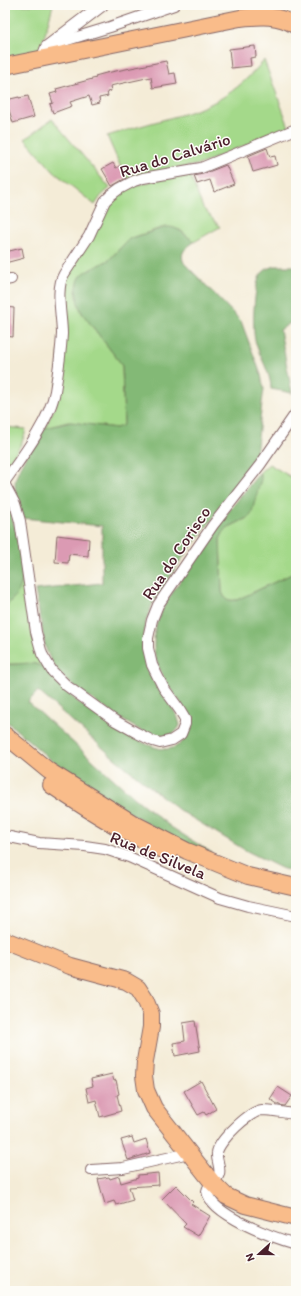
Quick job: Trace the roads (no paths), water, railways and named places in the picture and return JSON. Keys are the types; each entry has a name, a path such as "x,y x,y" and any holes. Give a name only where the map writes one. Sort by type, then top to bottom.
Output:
{"main road":[{"path":"5,66 47,52 240,18 272,17 287,21 296,26"},
{"path":"5,735 49,771 131,822 187,851 248,876 296,887"},
{"path":"5,747 50,784 74,801 118,828 145,842 246,883 296,896"},
{"path":"5,940 70,966 126,981 138,988 149,1007 152,1021 144,1068 148,1097 158,1114 212,1182 226,1196 239,1203 296,1218"}],"street":[{"path":"47,52 102,5"},
{"path":"47,52 174,5"},
{"name":"Rua do Calvário","path":"5,481 27,449 51,405 57,378 62,340 61,280 89,236 101,208 108,198 119,189 138,180 201,168 296,129"},
{"name":"Rua do Corisco","path":"5,485 15,504 20,521 36,632 42,654 46,662 66,686 114,720 145,738 160,742 167,742 181,734 185,724 185,719 161,683 152,665 148,638 153,615 158,604 213,525 260,465 296,413"},
{"name":"Rua de Silvela","path":"5,836 39,843 85,846 109,850 129,857 220,898 248,906 296,916"},
{"path":"296,1114 263,1110 254,1113 245,1119 228,1135 218,1148 216,1154 219,1173 207,1188 209,1199 235,1219 257,1230 296,1244"},
{"path":"91,1170 123,1168 189,1153"}]}
